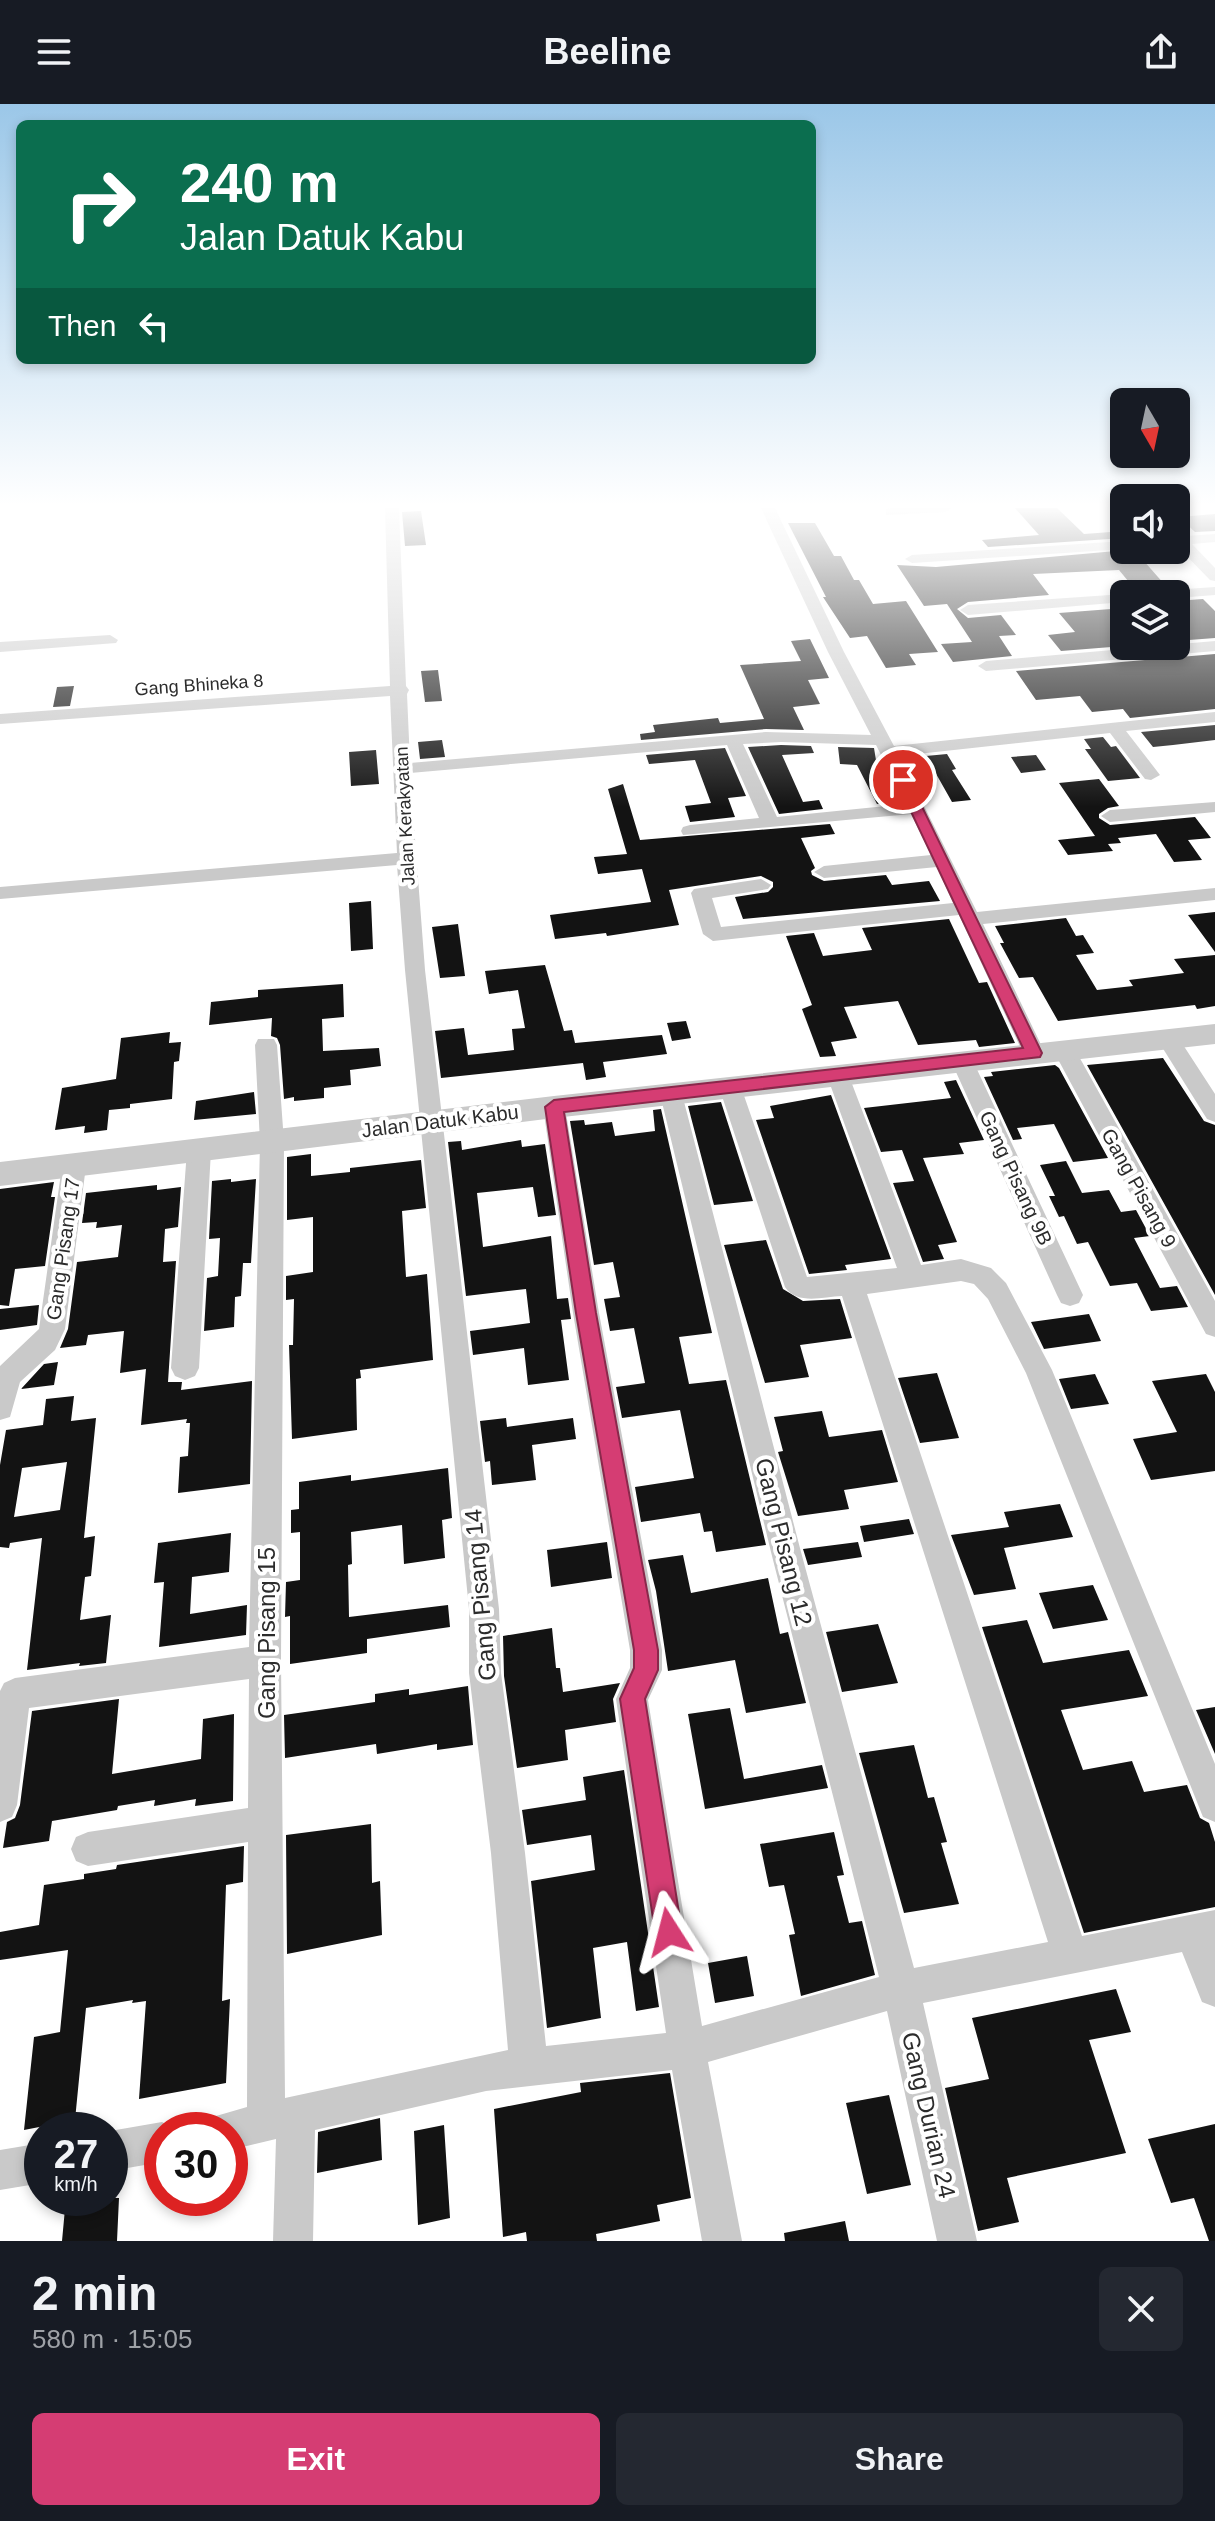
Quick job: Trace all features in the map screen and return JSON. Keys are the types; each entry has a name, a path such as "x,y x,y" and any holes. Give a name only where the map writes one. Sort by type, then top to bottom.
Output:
{"street":[{"name":"Jalan Kerakyatan","path":"397,608 401,769 407,858 432,1123"},
{"path":"815,608 943,860 1034,1053"},
{"path":"968,610 998,608"},
{"path":"0,647 110,640"},
{"path":"986,666 1215,646"},
{"name":"Gang Bhineka 8","path":"0,719 401,690"},
{"path":"401,769 792,736 886,746 1007,742 1113,726 1215,717"},
{"path":"1113,726 1151,775"},
{"path":"733,740 770,822"},
{"path":"1110,816 1215,807"},
{"path":"690,831 916,808"},
{"path":"0,893 407,858"},
{"path":"824,872 943,860"},
{"path":"761,885 701,893 713,934 1215,894"},
{"name":"Jalan Datuk Kabu","path":"0,1174 554,1107 1215,1034"},
{"path":"1168,1039 1215,1113"},
{"name":"Gang Pisang 15","path":"266,1045 272,1142 265,1661 264,2124 293,2241"},
{"name":"Gang Pisang 9","path":"1064,1050 1215,1326"},
{"name":"Gang Pisang 9B","path":"962,1061 1070,1295"},
{"path":"838,1076 913,1277"},
{"path":"730,1087 794,1279 800,1288 851,1285 961,1270 982,1276 997,1291 1038,1370 1215,1805"},
{"name":"Gang Pisang 12","path":"671,1094 786,1552 901,1989"},
{"path":"554,1107 586,1313 646,1650 646,1670 632,1699 687,2049 722,2241"},
{"name":"Gang Pisang 14","path":"432,1123 484,1609 485,1673 508,1853 529,2068"},
{"path":"185,1368 199,1150"},
{"name":"Gang Pisang 17","path":"0,1408 9,1375 16,1366 46,1344 52,1329 74,1166"},
{"path":"851,1285 1071,1958"},
{"path":"0,1805 15,1694 265,1661"},
{"path":"88,1849 266,1822"},
{"path":"264,2124 486,2072 687,2049 901,1989 1204,1931 1215,1989"},
{"name":"Gang Durian 24","path":"901,1989 957,2241"},
{"path":"0,2170 24,2166"}],"building":[{"path":"830,608 910,608 938,652 909,654 916,665 886,668 867,636 850,638"},
{"path":"949,608 959,608 968,618 1001,615 1016,635 999,636 1012,656 953,662 941,644 972,642"},
{"path":"1190,608 1212,608 1215,611 1215,638 1190,640"},
{"path":"1110,609 1110,647 1061,651 1048,635 1075,632 1059,613"},
{"path":"810,639 829,678 808,680 820,704 793,707 804,730 766,729 641,740 640,734 655,732 653,725 718,718 720,723 764,719 740,665 801,661 791,641"},
{"path":"1215,654 1215,709 1130,718 1123,709 1092,712 1080,696 1036,700 1016,671 1145,660 1190,660 1190,656"},
{"path":"438,670 442,701 425,702 421,671"},
{"path":"74,686 70,706 53,707 57,687"},
{"path":"1215,725 1215,740 1153,747 1141,732"},
{"path":"1103,737 1111,747 1116,746 1140,778 1108,781 1085,749 1091,749 1084,739"},
{"path":"442,740 445,757 420,759 418,742"},
{"path":"811,746 814,753 782,755 803,802 819,800 823,809 779,814 748,747"},
{"path":"838,747 874,748 883,803 877,804 857,765 840,764"},
{"path":"725,748 746,796 728,798 735,817 690,822 685,806 711,803 695,760 649,764 646,755"},
{"path":"376,750 379,784 351,786 349,752"},
{"path":"947,754 956,769 952,770 971,800 952,802 926,756"},
{"path":"1036,755 1046,770 1021,773 1011,757"},
{"path":"1099,779 1119,806 1108,808 1099,814 1099,818 1110,825 1195,817 1211,838 1188,840 1202,860 1174,862 1156,834 1118,838 1121,843 1108,844 1113,851 1068,855 1058,840 1095,836 1059,783"},
{"path":"623,784 640,840 830,824 835,834 801,838 815,868 811,871 812,875 824,881 886,875 892,885 929,881 940,901 743,919 735,897 768,892 773,882 761,876 669,890 679,925 607,936 606,933 555,939 550,915 651,902 642,869 598,874 594,857 627,854 608,789"},
{"path":"371,901 373,949 351,951 349,903"},
{"path":"1215,912 1215,952 1188,915"},
{"path":"1066,918 1076,936 1083,935 1094,953 1076,955 1097,990 1133,986 1129,980 1184,973 1174,959 1215,955 1215,1006 1197,1009 1195,1005 1058,1021 1033,977 1019,978 1000,943 1004,943 995,926"},
{"path":"949,919 979,983 987,982 1015,1043 979,1047 976,1040 918,1045 898,1001 844,1007 857,1038 831,1042 836,1056 820,1057 802,1009 812,1005 786,936 814,933 823,956 872,950 862,928"},
{"path":"458,924 465,976 440,978 432,927"},
{"path":"545,965 564,1031 572,1030 575,1043 662,1035 667,1054 603,1062 606,1077 586,1080 583,1063 441,1078 435,1031 464,1028 468,1055 514,1050 512,1029 525,1028 518,990 489,994 485,971"},
{"path":"343,984 344,1017 322,1019 323,1051 379,1048 381,1066 350,1070 351,1085 324,1088 324,1098 284,1099 280,1045 277,1038 271,1036 272,1018 209,1025 211,1002 258,997 258,990"},
{"path":"686,1021 691,1038 672,1041 667,1023"},
{"path":"170,1032 169,1043 181,1042 179,1061 174,1062 172,1099 109,1110 107,1130 84,1133 85,1126 55,1130 62,1088 116,1079 121,1038"},
{"path":"1163,1058 1204,1121 1215,1125 1215,1295 1087,1065"},
{"path":"1055,1065 1108,1158 1073,1162 1054,1124 1017,1128 1022,1139 1013,1140 984,1077 993,1076 991,1072"},
{"path":"956,1080 984,1140 959,1143 964,1154 923,1158 957,1242 938,1245 944,1259 923,1262 893,1183 914,1181 902,1150 881,1152 864,1108 951,1098 944,1082"},
{"path":"254,1092 256,1114 194,1120 196,1101"},
{"path":"831,1095 891,1259 845,1265 847,1270 809,1274 756,1120 774,1118 770,1106"},
{"path":"721,1102 753,1201 714,1205 688,1106"},
{"path":"661,1109 712,1333 679,1337 689,1384 726,1380 766,1545 716,1552 712,1531 704,1532 700,1513 641,1522 635,1487 694,1478 680,1410 622,1418 616,1387 645,1383 634,1328 610,1331 604,1299 620,1297 613,1262 594,1265 570,1121 584,1120 585,1125 612,1122 615,1136 655,1131 653,1110"},
{"path":"521,1140 522,1147 545,1144 556,1215 538,1217 533,1187 477,1193 483,1247 551,1236 557,1299 568,1298 571,1319 561,1320 569,1380 528,1385 524,1348 473,1355 470,1331 530,1323 526,1289 466,1296 448,1142 461,1141 462,1150"},
{"path":"311,1154 311,1176 421,1160 426,1208 402,1211 406,1277 427,1274 433,1360 360,1370 361,1378 356,1379 357,1430 292,1439 289,1345 293,1345 294,1299 286,1300 286,1276 313,1272 313,1217 287,1220 287,1157"},
{"path":"1066,1161 1082,1193 1109,1190 1121,1212 1136,1210 1150,1236 1134,1238 1160,1288 1177,1286 1188,1307 1151,1311 1137,1283 1110,1286 1088,1242 1077,1244 1064,1216 1059,1217 1049,1196 1055,1196 1040,1165"},
{"path":"231,1179 231,1182 256,1179 251,1263 243,1263 241,1296 235,1297 234,1327 204,1331 207,1278 218,1276 220,1238 209,1239 212,1181"},
{"path":"54,1182 51,1197 55,1197 45,1266 15,1269 9,1306 0,1305 0,1189"},
{"path":"157,1185 157,1190 181,1187 178,1227 165,1229 163,1262 176,1261 168,1382 182,1382 181,1390 252,1381 250,1484 178,1493 180,1457 188,1456 190,1423 186,1423 187,1419 141,1425 146,1369 120,1373 124,1331 88,1335 86,1345 60,1348 68,1329 77,1262 118,1257 122,1225 96,1228 97,1222 82,1223 86,1193"},
{"path":"766,1240 783,1289 803,1301 840,1299 852,1338 800,1345 809,1377 765,1383 724,1245"},
{"path":"39,1305 37,1325 0,1330 0,1309"},
{"path":"1089,1314 1101,1341 1044,1349 1031,1322"},
{"path":"58,1362 54,1385 21,1389 44,1364"},
{"path":"937,1373 959,1438 920,1443 898,1378"},
{"path":"1095,1374 1109,1404 1071,1409 1059,1379"},
{"path":"1206,1374 1215,1392 1215,1471 1151,1480 1133,1439 1177,1432 1152,1381"},
{"path":"74,1396 71,1421 96,1418 84,1538 95,1536 91,1576 85,1577 80,1620 111,1615 106,1663 27,1670 42,1538 10,1543 9,1548 0,1547 0,1465 6,1430 43,1425 46,1399","holes":["67,1462 60,1510 14,1517 22,1468"]},
{"path":"822,1411 829,1437 882,1430 898,1482 844,1490 849,1509 798,1516 778,1452 783,1451 774,1417"},
{"path":"506,1418 507,1427 573,1418 576,1439 532,1445 536,1480 492,1485 490,1461 485,1462 480,1421"},
{"path":"448,1468 452,1518 442,1520 445,1558 404,1564 402,1525 351,1532 352,1564 348,1565 349,1617 448,1605 450,1627 367,1639 367,1653 290,1664 290,1616 285,1617 286,1582 300,1580 300,1532 291,1533 291,1510 299,1509 299,1482 351,1475 351,1481"},
{"path":"1060,1504 1073,1537 1004,1548 1016,1589 974,1595 951,1535 1009,1527 1004,1512"},
{"path":"909,1519 914,1534 864,1542 860,1526"},
{"path":"231,1533 229,1572 192,1577 190,1614 247,1605 246,1635 159,1647 164,1582 154,1583 158,1543"},
{"path":"607,1542 612,1578 551,1587 547,1550"},
{"path":"858,1542 862,1557 808,1565 803,1549"},
{"path":"683,1555 691,1593 768,1578 780,1634 788,1632 806,1703 746,1713 735,1660 668,1671 648,1560"},
{"path":"1093,1585 1108,1620 1053,1629 1039,1593"},
{"path":"1027,1620 1043,1663 1129,1650 1148,1696 1061,1710 1083,1770 1132,1761 1144,1792 1187,1785 1200,1818 1209,1823 1215,1842 1215,1907 1084,1933 982,1627"},
{"path":"878,1624 898,1683 842,1692 826,1632"},
{"path":"552,1628 556,1668 560,1668 563,1692 620,1683 613,1699 616,1722 565,1730 568,1760 517,1768 504,1676 503,1636"},
{"path":"468,1686 473,1745 437,1750 437,1744 377,1754 376,1744 285,1758 284,1715 375,1702 375,1694 409,1689 409,1695"},
{"path":"119,1699 112,1774 201,1759 203,1719 234,1714 233,1801 195,1806 196,1799 154,1806 155,1800 118,1806 117,1810 52,1821 49,1841 3,1848 7,1822 15,1818 20,1805 32,1711"},
{"path":"1215,1707 1215,1754 1196,1710"},
{"path":"730,1708 744,1779 822,1765 828,1788 705,1809 688,1714"},
{"path":"914,1745 928,1798 934,1797 947,1842 941,1843 959,1904 904,1913 859,1753"},
{"path":"624,1770 659,2007 636,2011 627,1942 593,1948 601,2018 547,2028 531,1881 595,1870 591,1835 527,1845 522,1810 586,1800 583,1777"},
{"path":"371,1824 372,1883 380,1881 382,1935 287,1954 286,1835"},
{"path":"834,1832 844,1875 837,1876 849,1923 862,1921 875,1975 801,1996 789,1935 795,1934 784,1885 769,1887 760,1844"},
{"path":"244,1846 243,1882 226,1885 222,2001 230,1999 226,2083 139,2099 146,2001 132,2003 133,2000 86,2008 76,2112 26,2112 34,2037 60,2032 68,1950 0,1960 0,1932 39,1925 44,1885 84,1879 84,1874 116,1869 117,1865"},
{"path":"747,1956 754,1996 715,2003 708,1963"},
{"path":"1116,1989 1131,2032 1089,2040 1126,2153 1007,2178 1019,2222 978,2231 945,2088 989,2079 972,2018"},
{"path":"670,2073 691,2198 657,2205 660,2221 596,2234 597,2241 527,2241 526,2232 503,2237 494,2109 581,2092 580,2083"},
{"path":"889,2095 911,2185 867,2194 846,2103"},
{"path":"380,2118 382,2160 317,2173 318,2132"},
{"path":"1215,2124 1215,2241 1209,2241 1194,2198 1171,2203 1148,2139"},
{"path":"444,2125 450,2218 418,2225 414,2131"},
{"path":"64,2216 118,2216 117,2241 62,2241"},
{"path":"845,2221 849,2241 785,2241 784,2233"}],"route":[{"path":"669,1932 632,1699 636,1685 646,1670 646,1650 586,1313 554,1107 1034,1053 903,780"}]}
